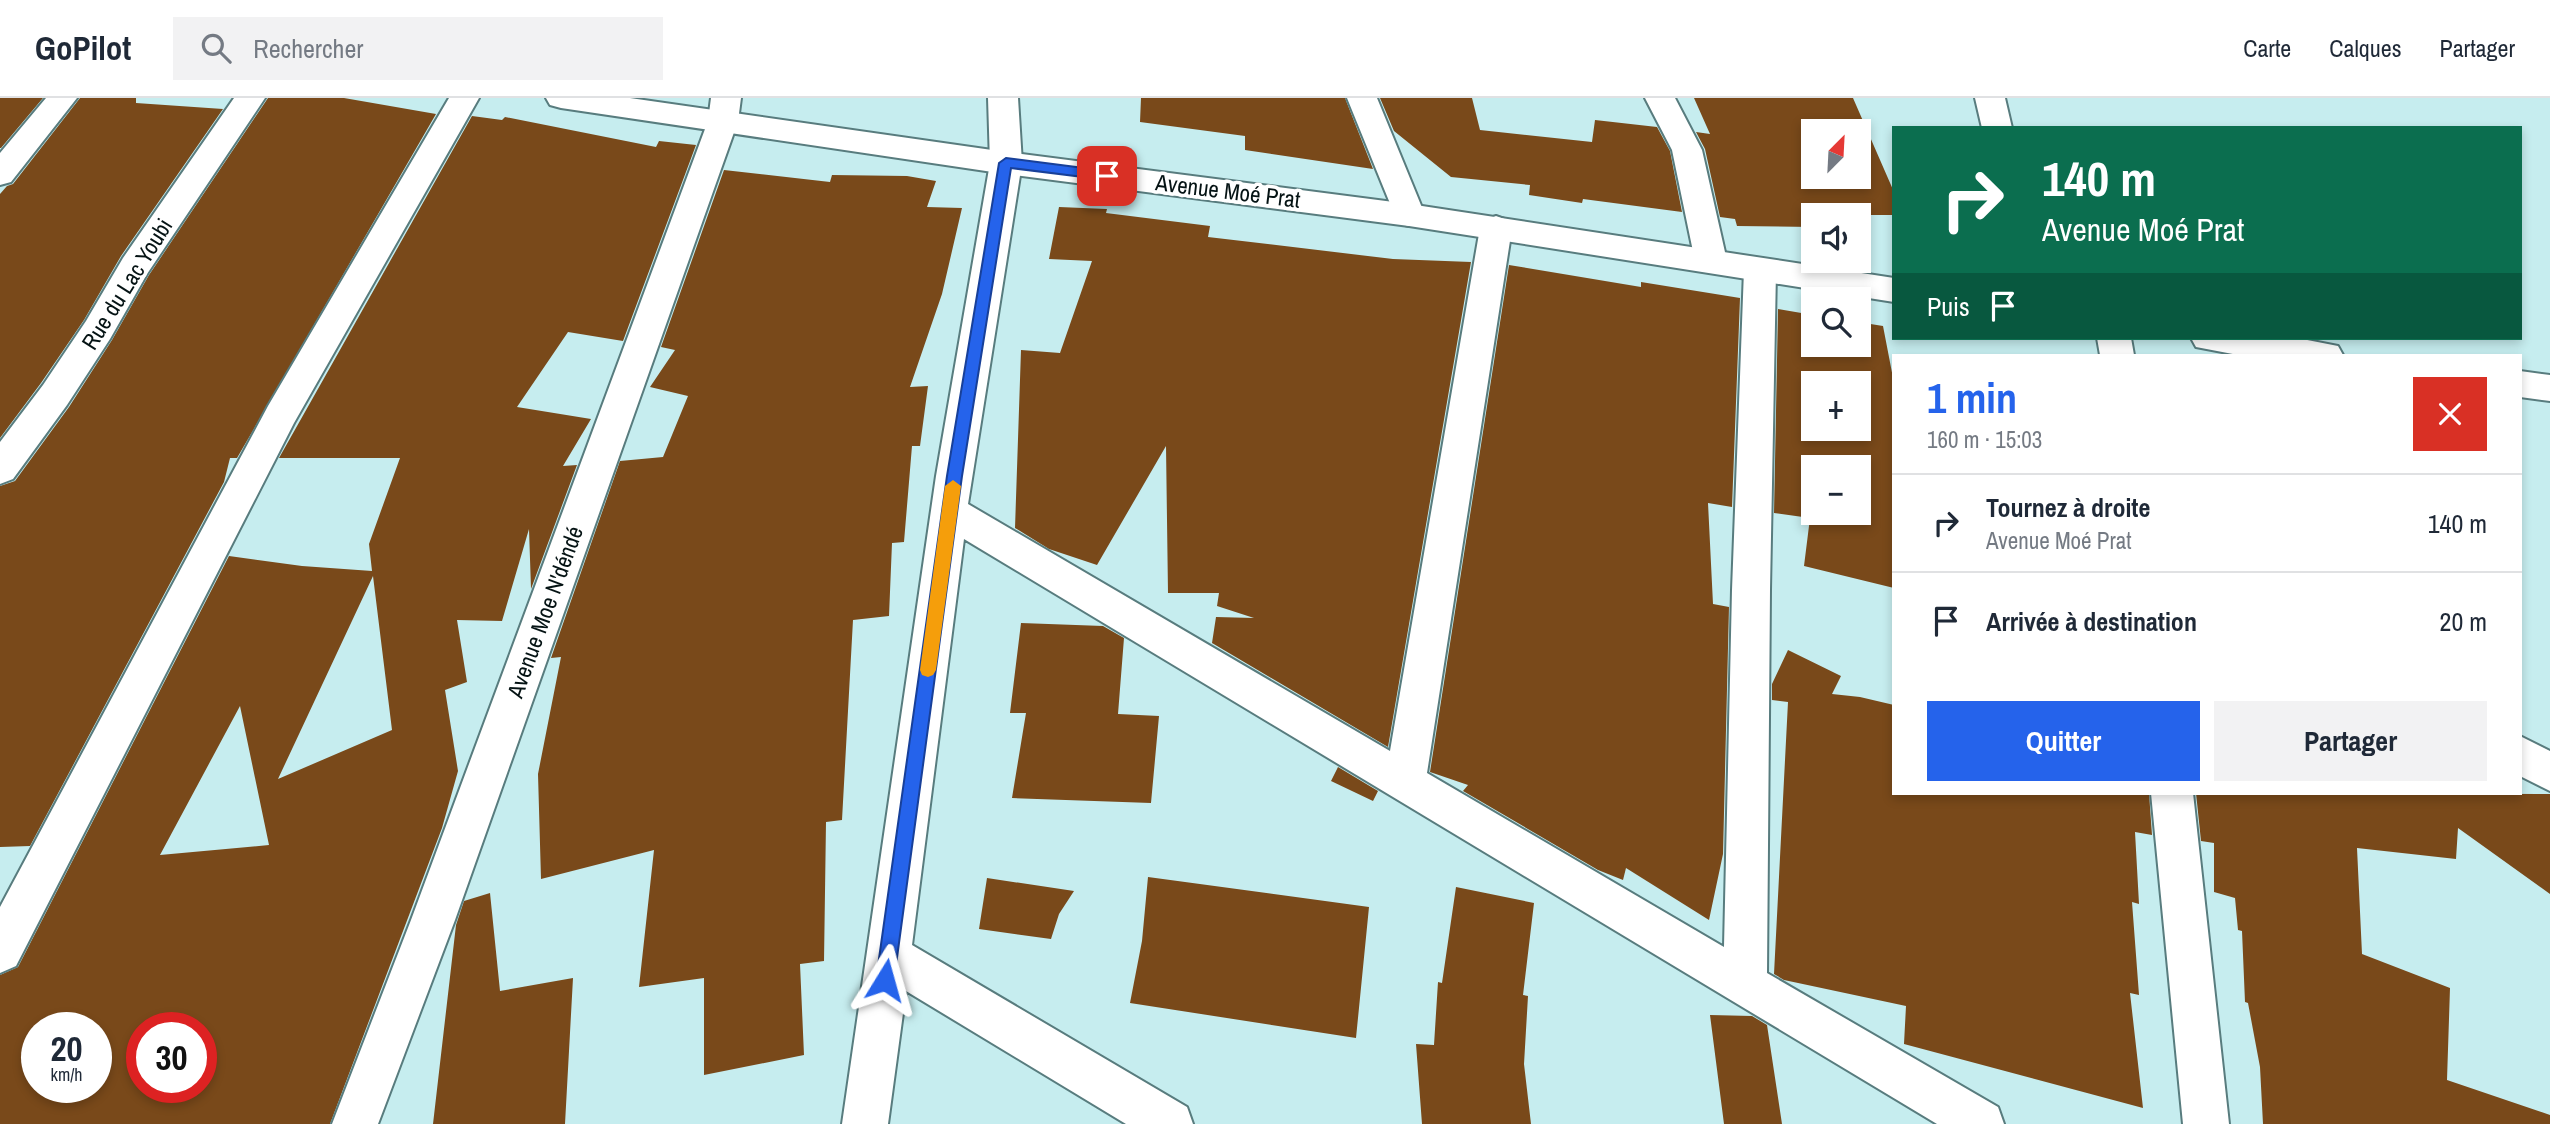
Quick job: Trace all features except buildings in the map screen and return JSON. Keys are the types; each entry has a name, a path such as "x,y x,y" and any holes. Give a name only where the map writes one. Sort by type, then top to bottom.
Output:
{"street":[{"path":"0,174 62,98"},
{"name":"Rue du Lac Youbi","path":"0,468 55,395 98,330 135,266 250,98"},
{"path":"0,951 280,416 464,98"},
{"name":"Avenue Moé Prat","path":"561,98 724,110 1006,163 1409,215 1892,290"},
{"path":"865,1124 950,512 1006,163 1003,98"},
{"path":"1362,98 1409,215"},
{"path":"1660,98 1686,150 1711,261"},
{"path":"1990,98 1997,126"},
{"name":"Avenue Moe N'déndé","path":"355,1124 433,920 724,110"},
{"path":"1405,783 1496,229"},
{"path":"1745,984 1751,590 1760,270"},
{"path":"2222,340 2319,354"},
{"path":"2522,384 2550,388"},
{"path":"950,512 1981,1124"},
{"path":"2522,756 2550,772"},
{"path":"2172,795 2206,1124"},
{"path":"888,956 1170,1124"}],"slow traffic":[{"path":"928,670 953,486"}],"route":[{"path":"885,980 954,476 1006,163 1107,176"}]}
